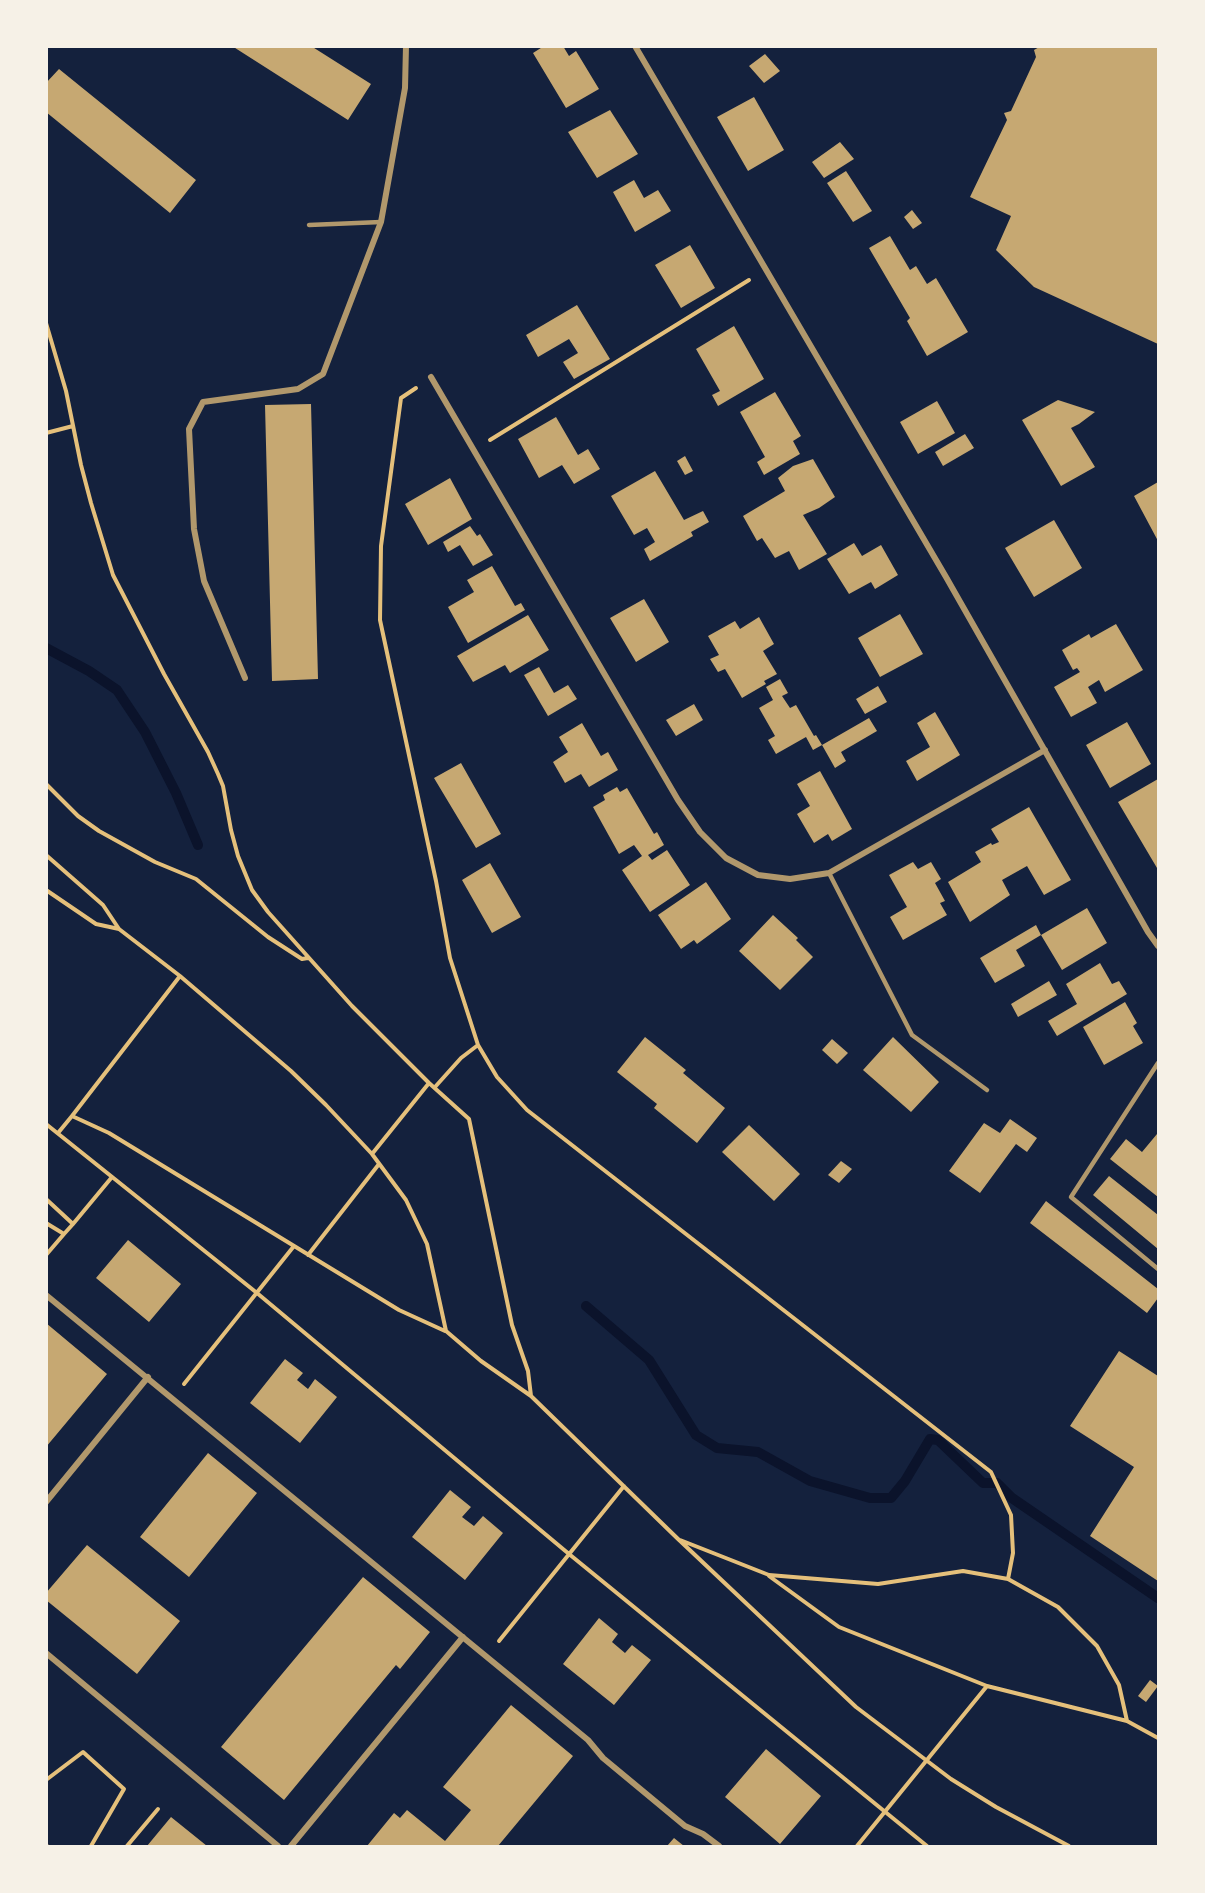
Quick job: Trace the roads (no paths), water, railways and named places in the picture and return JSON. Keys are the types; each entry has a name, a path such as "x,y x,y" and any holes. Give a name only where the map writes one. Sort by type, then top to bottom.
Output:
{"street":[{"path":"245,678 204,581 194,529 189,429 203,402 298,389 323,374 381,222 405,88 406,46"},
{"path":"635,46 1158,946"},
{"path":"431,377 672,790 700,832 726,858 758,875 790,879 829,873 1045,750"},
{"path":"46,1295 588,1740 603,1758 685,1826 703,1833 719,1846"},
{"path":"46,1502 148,1377"},
{"path":"291,1846 463,1637"},
{"path":"46,1653 278,1846"}],"lane":[{"path":"309,225 381,222"},
{"path":"829,873 912,1035 987,1090"},
{"path":"1158,1063 1071,1197 1158,1269"}],"waterway":[{"path":"46,648 89,671 117,690 145,732 176,793 198,845"},
{"path":"586,1306 649,1360 696,1435 717,1448 758,1452 810,1481 870,1498 891,1498 905,1481 930,1439 938,1440 983,1483 997,1483 1012,1498 1158,1598"}]}
